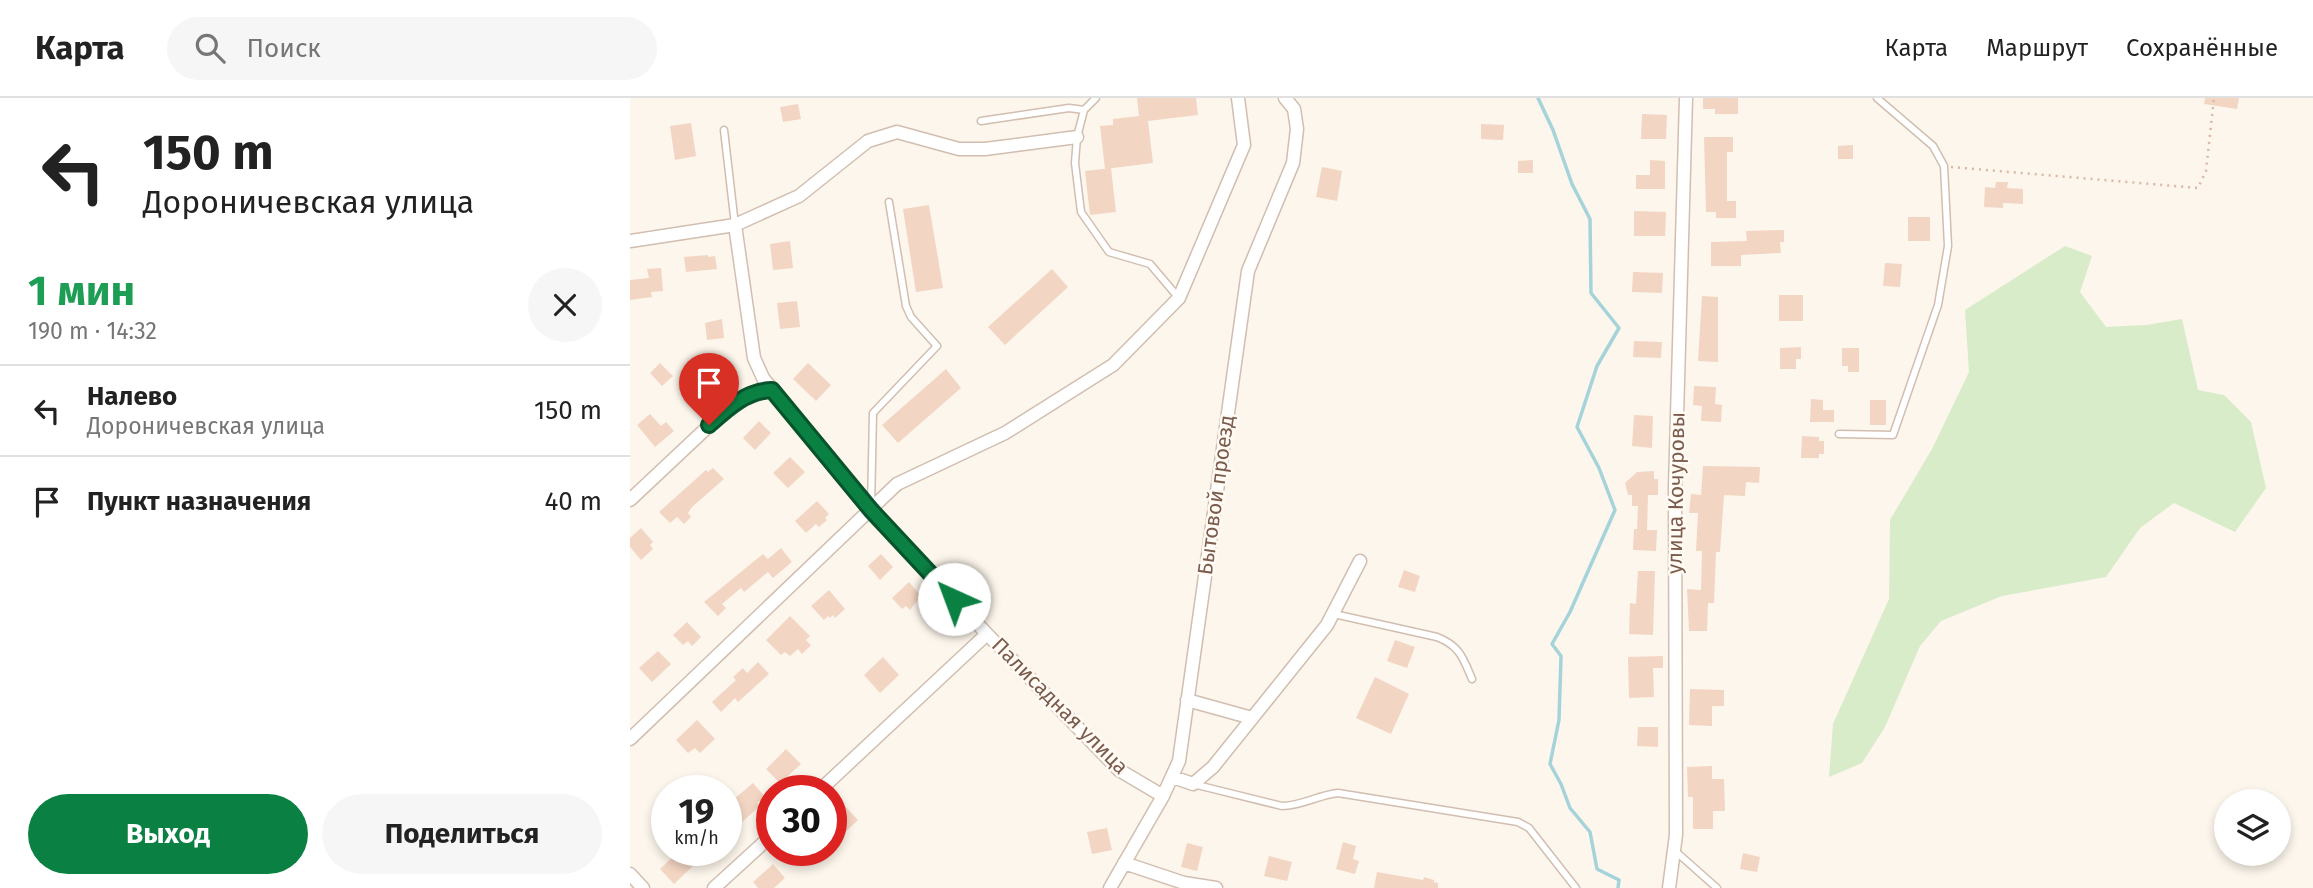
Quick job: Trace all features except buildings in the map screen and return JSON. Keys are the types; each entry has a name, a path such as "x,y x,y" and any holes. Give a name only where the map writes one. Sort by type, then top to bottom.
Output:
{"street":[{"path":"630,739 897,484 1005,433 1113,365 1180,298 1244,145 1238,98"},
{"name":"Бытовой проезд","path":"1110,888 1173,778 1179,761 1248,271 1293,163 1297,129 1294,109 1285,98"},
{"name":"улица Кочуровы","path":"1670,888 1674,850 1675,474 1686,98"},
{"path":"630,241 735,225 799,196 868,141 897,132 959,149 985,149 1077,137"},
{"name":"Палисадная улица","path":"735,225 754,358 763,378 871,510 987,634 1119,770 1163,796"},
{"path":"630,500 729,407 749,394 772,390"},
{"path":"1173,778 1193,784 1213,766 1334,614 1360,561"},
{"path":"836,775 987,634"},
{"path":"1187,700 1252,718"},
{"path":"714,888 756,850"},
{"path":"1124,863 1184,883 1216,888"},
{"path":"630,874 643,888"}],"lane":[{"path":"1096,98 1084,110 1077,137 1075,163 1081,212 1109,252 1150,264 1180,298"},
{"path":"1839,434 1893,435 1938,305 1948,246 1944,166 1933,146 1877,98"},
{"path":"981,121 1069,108 1084,110"},
{"path":"724,130 735,225"},
{"path":"871,510 873,414 937,346 911,317 906,306 889,202"},
{"path":"1334,614 1452,643 1463,657 1472,680"},
{"path":"1193,784 1282,806 1293,806 1326,794 1338,793 1518,822 1529,828 1576,888"},
{"path":"1674,850 1717,888"}],"path":[{"path":"1944,166 2198,188 2206,171 2214,98"}],"green space":[{"path":"2065,246 2092,256 2080,292 2106,327 2146,325 2182,319 2198,390 2224,395 2251,422 2266,488 2235,532 2174,503 2140,528 2106,577 2002,596 1941,621 1920,646 1885,727 1862,763 1829,777 1833,724 1889,599 1890,520 1932,449 1969,372 1965,310"}],"waterway":[{"path":"1538,98 1553,130 1572,184 1590,219 1591,293 1619,328 1597,366 1577,427 1599,468 1615,510 1570,612 1552,644 1561,656 1559,720 1550,764 1570,808 1590,832 1597,869 1619,880 1618,888"}],"route":[{"path":"709,425 749,394 772,390 871,510 954,599"}]}
